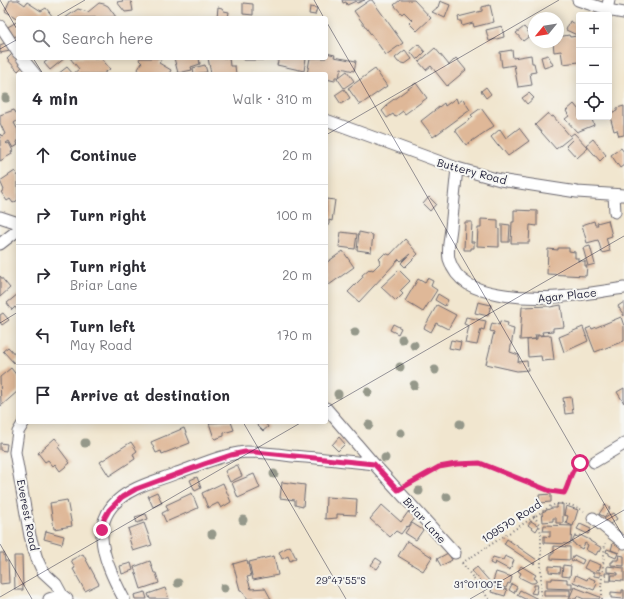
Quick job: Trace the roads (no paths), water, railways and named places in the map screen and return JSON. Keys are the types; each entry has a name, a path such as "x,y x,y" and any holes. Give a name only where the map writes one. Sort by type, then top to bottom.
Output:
{"street":[{"path":"578,0 608,5 624,13"},
{"path":"0,26 16,50"},
{"path":"24,60 33,72"},
{"name":"Buttery Road","path":"328,121 457,168 500,180 577,192 619,195"},
{"name":"Agar Place","path":"457,168 448,252 452,266 465,283 480,290 512,297 540,299 624,288"},
{"path":"616,212 619,195"},
{"path":"0,217 16,222"},
{"path":"0,244 16,232"},
{"name":"Briar Lane","path":"328,410 374,464 455,553"},
{"name":"Everest Road","path":"23,424 18,432 15,452 30,536 37,559 43,572 56,584 64,597"},
{"path":"594,462 624,444"},
{"path":"124,599 114,582 106,562 101,539 104,519 109,510 122,497 136,489 204,464 245,452 374,464"},
{"path":"593,518 624,543"},
{"path":"49,599 64,597"}]}
